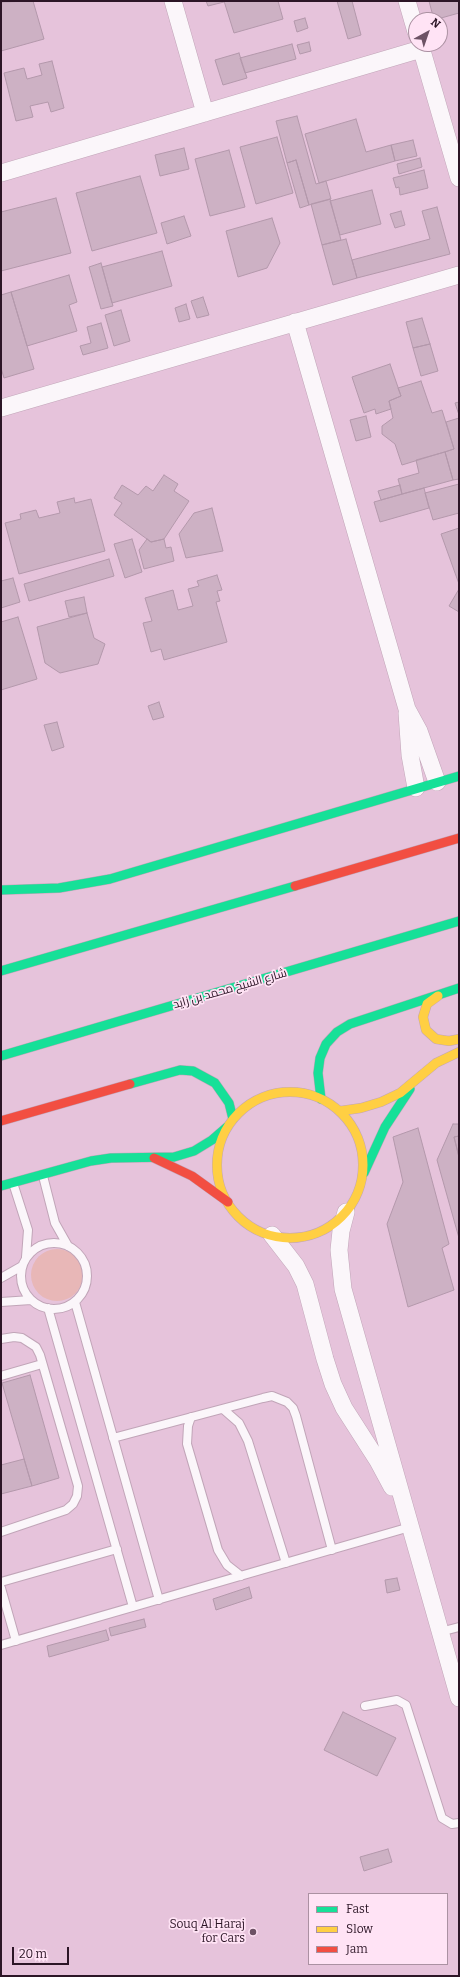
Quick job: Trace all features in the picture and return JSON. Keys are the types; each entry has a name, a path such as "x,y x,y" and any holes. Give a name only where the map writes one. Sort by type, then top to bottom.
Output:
{"main road":[{"path":"1,890 59,888 110,879 459,776"},
{"path":"1,971 459,838"},
{"name":"شارع الشيخ محمد بن زايد","path":"1,1056 459,921"},
{"path":"322,1099 318,1073 320,1058 326,1044 337,1032 350,1024 459,988"},
{"path":"438,996 427,1004 423,1017 426,1030 436,1039 449,1041 459,1039"},
{"path":"340,1111 361,1108 381,1102 400,1093 426,1071 448,1056 459,1052"},
{"path":"1,1121 180,1070 193,1071 205,1076 215,1083 229,1103 231,1122 220,1144 217,1164 220,1184 228,1202 239,1216 254,1228 272,1235 292,1238 312,1234 331,1226 346,1212 356,1196 362,1178 385,1127 416,1080"},
{"path":"1,1186 71,1166 111,1158 174,1157 194,1151 212,1140 247,1106 259,1099 284,1092 303,1093 322,1099 340,1111 351,1125 359,1142 363,1160 362,1178"},
{"path":"152,1158 192,1176 228,1202"}],"street":[{"path":"173,1 205,113"},
{"path":"407,1 410,12"},
{"path":"1,173 205,113 408,50"},
{"path":"422,52 459,178"},
{"path":"1,408 459,275"},
{"path":"295,322 407,709 422,737 437,782"},
{"path":"407,709 408,743 416,788"},
{"path":"346,1212 341,1231 339,1250 343,1289 459,1698"},
{"path":"272,1235 296,1266 305,1284 327,1365 344,1408 378,1461 410,1527"}],"lane":[{"path":"448,1056 459,1064"},
{"path":"13,1183 28,1230 26,1257 22,1266 22,1284 32,1300 39,1306 58,1309 75,1302 81,1294 87,1277 82,1259 68,1246 55,1223 43,1174"},
{"path":"26,1257 40,1246 50,1243 59,1243 68,1246"},
{"path":"1,1278 22,1266"},
{"path":"1,1302 32,1300"},
{"path":"75,1302 159,1600"},
{"path":"48,1308 133,1607"},
{"path":"1,1339 14,1336 30,1341 36,1347 78,1486 77,1496 73,1504 58,1515 1,1532"},
{"path":"1,1376 42,1364"},
{"path":"113,1438 272,1396 287,1402 293,1408 332,1550"},
{"path":"223,1409 238,1423 248,1441 286,1563"},
{"path":"191,1417 188,1426 187,1444 218,1550 227,1566 241,1576"},
{"path":"1,1645 410,1527"},
{"path":"1,1582 117,1549"},
{"path":"1,1588 16,1641"},
{"path":"440,1632 459,1627"},
{"path":"365,1706 397,1700 406,1705 442,1818 452,1824 459,1823"}],"shaded area":[{"path":"52,1249 62,1249 72,1253 79,1260 83,1270 83,1280 79,1290 72,1297 62,1301 52,1301 42,1297 35,1290 31,1280 31,1270 35,1260 42,1253"}],"building":[{"path":"33,1 44,39 1,51 1,2"},
{"path":"206,1 224,1 224,2 208,6"},
{"path":"224,1 278,1 283,19 234,33"},
{"path":"337,1 352,1 361,35 348,39"},
{"path":"429,1 459,1 459,13 448,16 448,12 432,12"},
{"path":"305,18 308,28 297,32 294,21"},
{"path":"309,42 311,51 300,54 297,45"},
{"path":"292,44 296,59 245,73 240,58"},
{"path":"239,53 247,78 223,85 215,60"},
{"path":"52,61 64,108 51,112 48,102 30,106 33,117 16,121 4,73 24,68 27,79 42,75 39,64"},
{"path":"297,116 316,184 326,181 331,199 309,205 296,160 287,163 276,121"},
{"path":"356,119 366,152 391,145 395,161 319,183 305,134"},
{"path":"277,137 293,193 256,204 240,147"},
{"path":"413,140 417,156 395,161 391,145"},
{"path":"184,148 189,169 160,176 155,155"},
{"path":"229,150 245,207 210,216 195,159"},
{"path":"420,158 422,167 399,174 397,164"},
{"path":"296,160 309,205 300,208 287,163"},
{"path":"424,170 428,188 400,195 399,187 396,188 393,178"},
{"path":"140,176 157,233 92,251 76,193"},
{"path":"372,190 381,224 340,235 330,201"},
{"path":"56,198 71,253 1,271 1,212"},
{"path":"330,199 341,240 322,245 311,204"},
{"path":"437,207 450,254 357,278 352,260 430,239 422,211"},
{"path":"401,211 405,225 395,228 390,214"},
{"path":"184,216 191,236 167,244 161,223"},
{"path":"272,218 280,243 267,268 238,277 226,231"},
{"path":"346,239 357,278 333,285 322,245"},
{"path":"162,251 172,286 112,303 102,267"},
{"path":"101,263 113,306 101,309 89,267"},
{"path":"69,275 77,302 69,305 77,331 27,346 11,292"},
{"path":"11,292 34,369 4,378 1,368 1,295"},
{"path":"203,297 209,315 197,318 191,301"},
{"path":"186,304 190,319 179,322 175,308"},
{"path":"121,310 130,341 114,346 105,315"},
{"path":"422,318 430,344 413,348 406,322"},
{"path":"101,323 108,348 83,355 80,346 91,343 87,327"},
{"path":"430,344 438,371 421,376 413,348"},
{"path":"390,364 401,396 389,401 391,409 376,414 375,409 364,413 352,377"},
{"path":"421,381 432,413 442,410 454,449 402,465 395,444 382,434 382,426 393,418 389,401 401,396 398,388"},
{"path":"459,402 459,415 455,403"},
{"path":"366,416 371,437 356,441 350,420"},
{"path":"459,418 459,479 453,480 445,452 454,449 446,422"},
{"path":"445,452 453,480 402,494 398,479 419,473 416,460"},
{"path":"164,475 178,484 174,491 189,501 164,539 151,542 114,515 122,503 114,498 122,485 138,495 146,486 153,491"},
{"path":"459,484 459,513 433,520 425,493"},
{"path":"400,485 402,494 381,500 378,491"},
{"path":"424,488 429,508 380,522 374,502"},
{"path":"74,498 75,503 91,499 105,551 19,574 5,523 21,519 20,514 36,510 39,518 60,513 57,502"},
{"path":"212,508 223,551 186,558 179,534 194,513"},
{"path":"459,528 459,584 441,534"},
{"path":"132,539 142,572 125,578 114,544"},
{"path":"147,539 151,542 164,539 166,548 171,547 174,561 144,569 139,550"},
{"path":"109,559 114,576 29,601 24,584"},
{"path":"217,575 222,590 217,591 220,601 216,602 227,642 164,660 161,649 151,652 143,623 152,621 145,598 173,590 178,610 193,606 188,589 199,586 197,581"},
{"path":"13,578 20,602 1,608 1,581"},
{"path":"459,589 459,612 449,606"},
{"path":"84,597 87,613 69,617 65,601"},
{"path":"87,613 94,638 105,644 98,664 60,673 45,663 37,627"},
{"path":"18,617 37,679 1,690 1,622"},
{"path":"159,702 164,717 153,720 148,706"},
{"path":"57,722 64,747 52,751 44,725"},
{"path":"453,1124 459,1124 459,1136 454,1137 459,1157 459,1238 437,1160"},
{"path":"418,1128 449,1244 442,1248 454,1290 408,1307 387,1224 403,1182 393,1137"},
{"path":"459,1136 459,1157 454,1137"},
{"path":"30,1375 59,1478 32,1486 2,1383"},
{"path":"24,1459 32,1486 1,1494 1,1465"},
{"path":"397,1578 400,1590 387,1593 385,1580"},
{"path":"249,1587 252,1598 216,1610 213,1599"},
{"path":"144,1619 146,1627 111,1636 109,1628"},
{"path":"106,1630 109,1640 49,1657 47,1646"},
{"path":"343,1712 396,1738 377,1776 324,1750"},
{"path":"388,1849 392,1862 364,1871 360,1857"}],"traffic: fast":[{"path":"1,890 59,888 110,879 459,776"},
{"path":"1,971 295,886"},
{"path":"1,1056 459,921"},
{"path":"321,1099 318,1073 320,1058 326,1044 337,1032 350,1024 459,988"},
{"path":"130,1084 180,1070 193,1071 215,1083 229,1103 233,1119"},
{"path":"364,1173 385,1127 410,1089"},
{"path":"1,1186 91,1161 111,1158 174,1157 194,1151 212,1140 227,1127"}],"traffic: slow":[{"path":"438,996 427,1004 423,1017 426,1030 436,1039 449,1041 459,1039"},
{"path":"340,1111 361,1108 381,1102 400,1093 436,1063 459,1052"},
{"path":"290,1092 318,1098 336,1109 346,1119 357,1137 363,1165 357,1193 346,1211 336,1221 318,1232 290,1238 262,1232 244,1221 234,1211 223,1193 217,1165 223,1137 234,1119 244,1109 262,1098 290,1092"}],"traffic: jam":[{"path":"295,886 459,838"},
{"path":"1,1121 130,1084"},
{"path":"154,1158 192,1176 228,1202"}],"place":[{"name":"Souq Al Haraj for Cars","path":"253,1932"}]}
